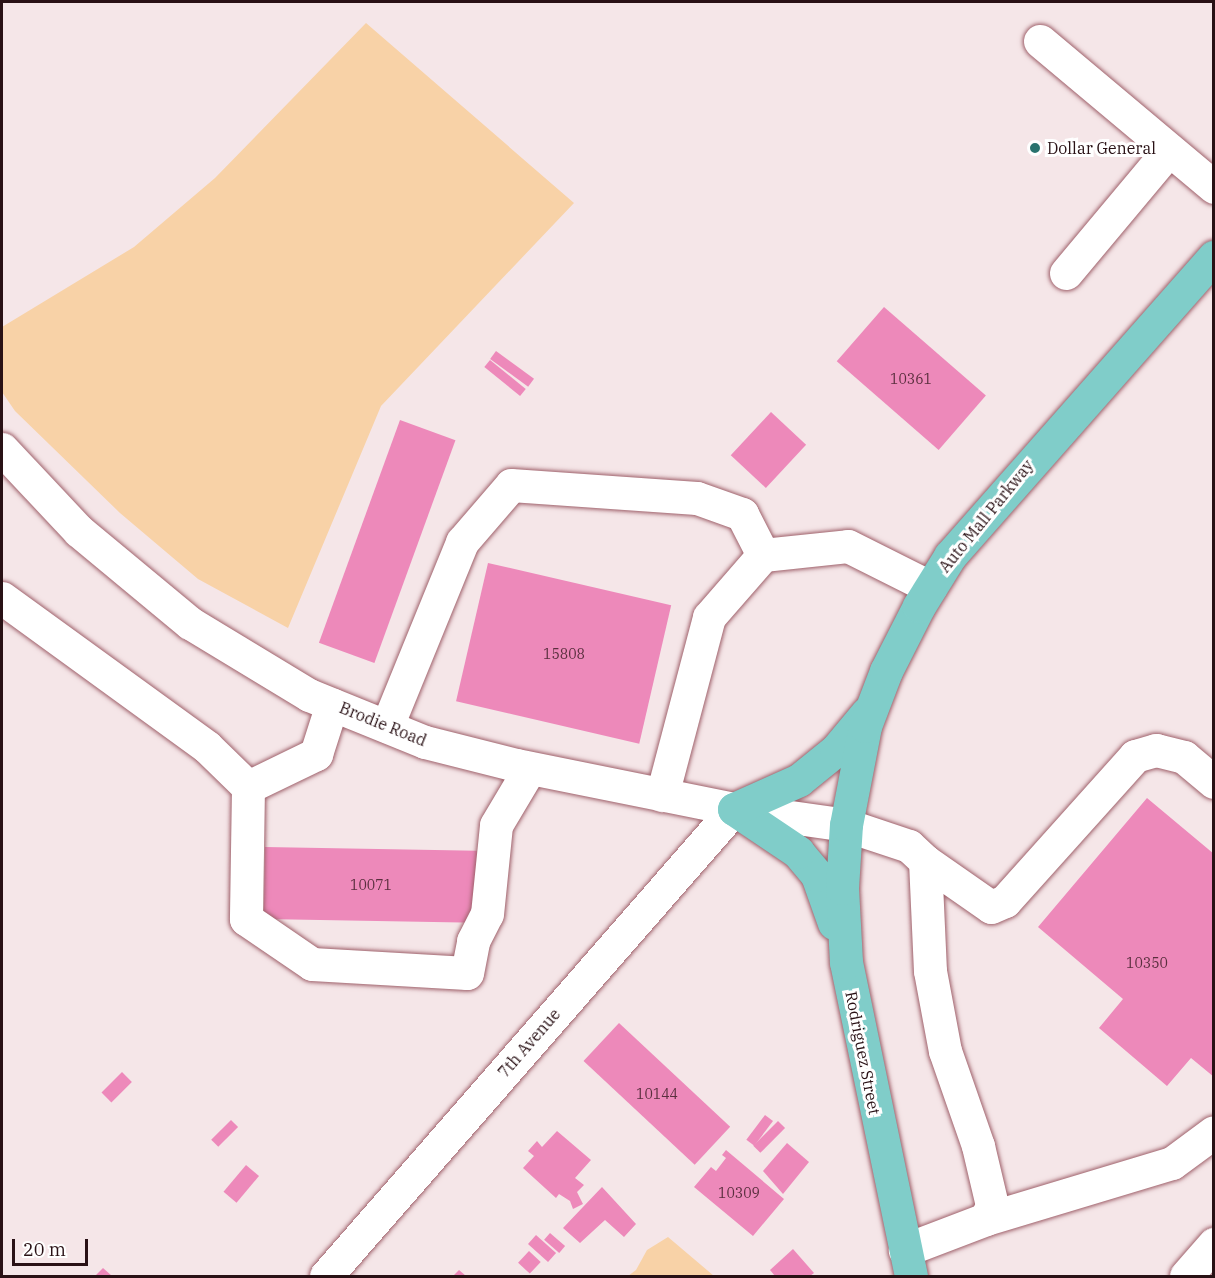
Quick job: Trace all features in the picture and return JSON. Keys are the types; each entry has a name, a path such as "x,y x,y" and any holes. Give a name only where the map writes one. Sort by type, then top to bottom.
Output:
{"main road":[{"name":"Auto Mall Parkway","path":"846,825 872,708 886,671 930,587 990,506 1214,257"},
{"path":"846,962 817,875 798,852 734,809 813,770 872,708"},
{"name":"Rodriguez Street","path":"846,825 842,888 846,962 908,1263"}],"street":[{"path":"1040,41 1214,187"},
{"path":"1066,273 1169,150"},
{"name":"Brodie Road","path":"2,449 79,531 190,623 309,695 425,742 530,768 734,809 846,825 909,846 925,861 991,907 1005,901 1135,756 1156,750 1185,757 1214,782"},
{"path":"387,726 462,542 511,485 697,498 742,514 763,555"},
{"path":"662,795 709,617 763,555 848,546 930,587"},
{"path":"2,598 207,747 248,787 246,919 312,964 467,973 473,941 487,914 496,825 530,768"},
{"path":"248,787 316,754 332,704"},
{"name":"7th Avenue","path":"326,1276 734,809"},
{"path":"925,861 930,971 945,1051 978,1146 992,1205 986,1220"},
{"path":"908,1263 986,1220 1172,1163 1214,1131"},
{"path":"1186,1276 1214,1245"}],"shaded area":[{"path":"366,23 574,203 381,406 288,628 198,579 120,513 15,411 2,392 2,327 134,247 215,178"},
{"path":"668,1237 714,1276 628,1276 636,1270 647,1250"}],"building":[{"path":"884,307 986,396 939,450 837,361"},
{"path":"496,351 534,379 528,387 490,359"},
{"path":"490,360 526,389 520,396 484,367"},
{"path":"771,412 806,445 766,488 731,455"},
{"path":"400,420 455,440 374,663 319,643"},
{"path":"488,563 671,605 639,744 456,701"},
{"path":"1147,798 1214,854 1214,1077 1191,1058 1167,1086 1099,1028 1123,999 1038,927"},
{"path":"265,847 477,851 476,923 264,919"},
{"path":"619,1023 730,1127 695,1165 584,1061"},
{"path":"122,1072 132,1082 111,1102 101,1093"},
{"path":"765,1115 773,1121 754,1146 746,1140"},
{"path":"231,1120 238,1127 218,1147 211,1140"},
{"path":"778,1121 785,1128 760,1153 753,1146"},
{"path":"557,1131 591,1160 575,1178 584,1185 577,1192 583,1204 573,1209 570,1201 559,1194 556,1198 523,1168 534,1156 528,1151 537,1141 542,1147"},
{"path":"787,1143 809,1162 783,1194 763,1171"},
{"path":"726,1150 784,1199 753,1236 694,1187 711,1167 716,1171 726,1158 722,1155"},
{"path":"246,1165 259,1176 237,1203 224,1192"},
{"path":"602,1187 636,1224 624,1237 605,1220 580,1243 563,1228"},
{"path":"550,1233 565,1246 559,1253 544,1240"},
{"path":"536,1235 556,1253 548,1262 528,1244"},
{"path":"793,1249 814,1273 810,1276 775,1276 770,1270"},
{"path":"529,1251 541,1262 530,1274 518,1263"},
{"path":"103,1268 112,1276 95,1276"},
{"path":"459,1270 466,1276 453,1276"}],"place":[{"name":"Dollar General","path":"1035,148"}]}
